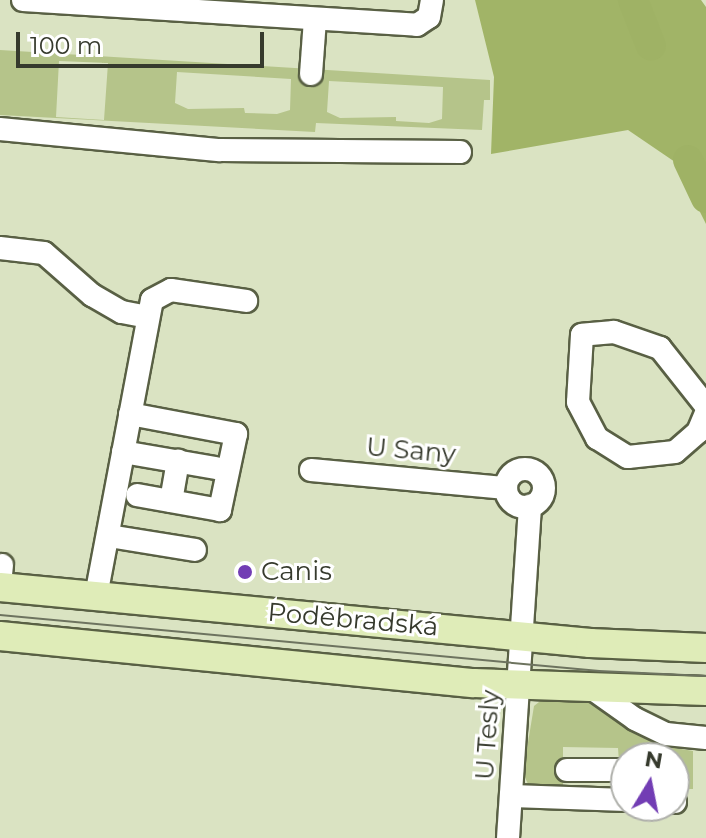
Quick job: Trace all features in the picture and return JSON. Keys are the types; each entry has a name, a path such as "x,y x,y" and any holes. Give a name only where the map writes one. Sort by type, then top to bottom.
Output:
{"main road":[{"name":"Poděbradská","path":"1,578 96,596 522,636 706,648"},
{"name":"Poděbradská","path":"0,636 520,684 706,691"}],"street":[{"path":"23,0 417,25 429,17 432,0"},
{"path":"311,74 315,19"},
{"path":"0,129 220,150 460,152"},
{"path":"0,248 44,253 92,295 122,312 147,317"},
{"path":"96,596 152,300 171,290 246,301"},
{"path":"706,406 660,348 614,332 582,335 578,402 597,438 628,457 675,452 698,432 706,413"},
{"path":"130,414 236,434 220,510 137,495"},
{"path":"123,452 216,468"},
{"path":"171,501 178,461"},
{"name":"U Sany","path":"311,470 506,488"},
{"path":"517,471 535,473 543,488 530,506 513,502 506,488 517,471"},
{"name":"U Tesly","path":"508,838 530,506"},
{"path":"109,536 195,550"},
{"path":"590,687 635,719 666,734 706,738"},
{"path":"567,770 610,770"},
{"path":"512,796 610,799"}],"green space":[{"path":"475,0 701,0 706,7 706,224 675,162 628,130 491,154 494,77"},
{"path":"0,50 490,80 490,100 484,100 482,130 316,123 315,132 0,115","holes":["59,61 108,63 104,120 56,117","177,72 291,79 290,110 277,114 245,113 244,108 188,109 175,103","329,81 443,87 442,119 429,123 396,121 396,117 340,118 327,112"]},
{"path":"581,697 653,742 610,742 610,748 563,747 563,788 528,784 523,773 534,706 544,698"},
{"path":"690,750 693,751 693,789 690,789"}],"waterway":[{"path":"633,0 651,46"},
{"path":"688,160 706,198"}],"tram line":[{"path":"0,615 599,671 706,676"}],"place":[{"name":"Canis","path":"245,572"}]}
